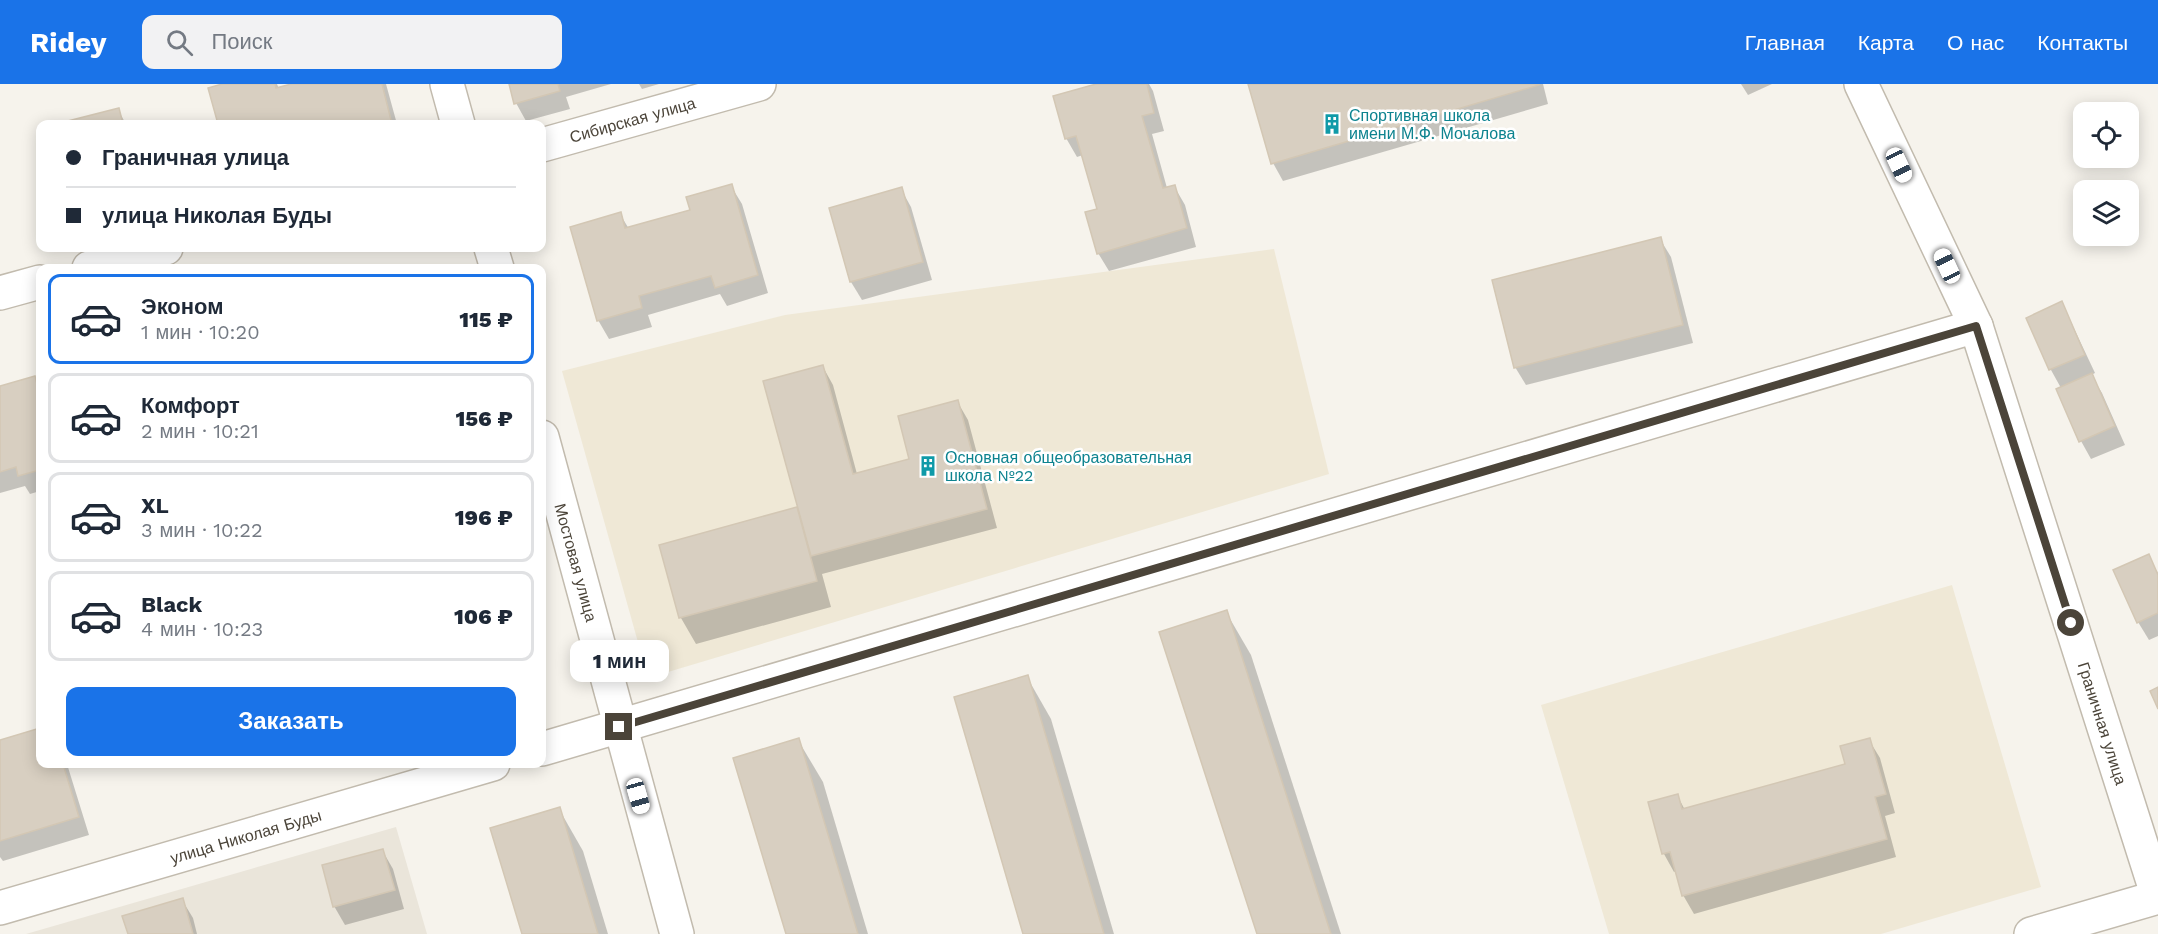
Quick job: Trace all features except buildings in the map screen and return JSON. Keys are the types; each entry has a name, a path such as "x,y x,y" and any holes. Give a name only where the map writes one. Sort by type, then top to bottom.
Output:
{"street":[{"path":"447,84 457,120"},
{"name":"Сибирская улица","path":"546,144 759,84"},
{"name":"Граничная улица","path":"1861,84 1976,326 2158,897"},
{"path":"104,264 151,252"},
{"path":"0,293 36,283"},
{"path":"546,748 1976,326"},
{"name":"Мостовая улица","path":"546,452 677,934"},
{"name":"улица Николая Буды","path":"0,908 479,768"},
{"path":"2031,934 2158,897"}],"shaded area":[{"path":"1274,249 1329,474 648,678 562,371 785,315"},
{"path":"1952,585 2041,887 1881,934 1609,934 1541,705"},
{"path":"396,827 427,934 26,934"}],"place":[{"name":"Спортивная школа имени М.Ф. Мочалова","path":"1332,124"},
{"name":"Основная общеобразовательная школа №22","path":"928,466"}],"route":[{"path":"619,727 1976,326 2071,623"}]}
